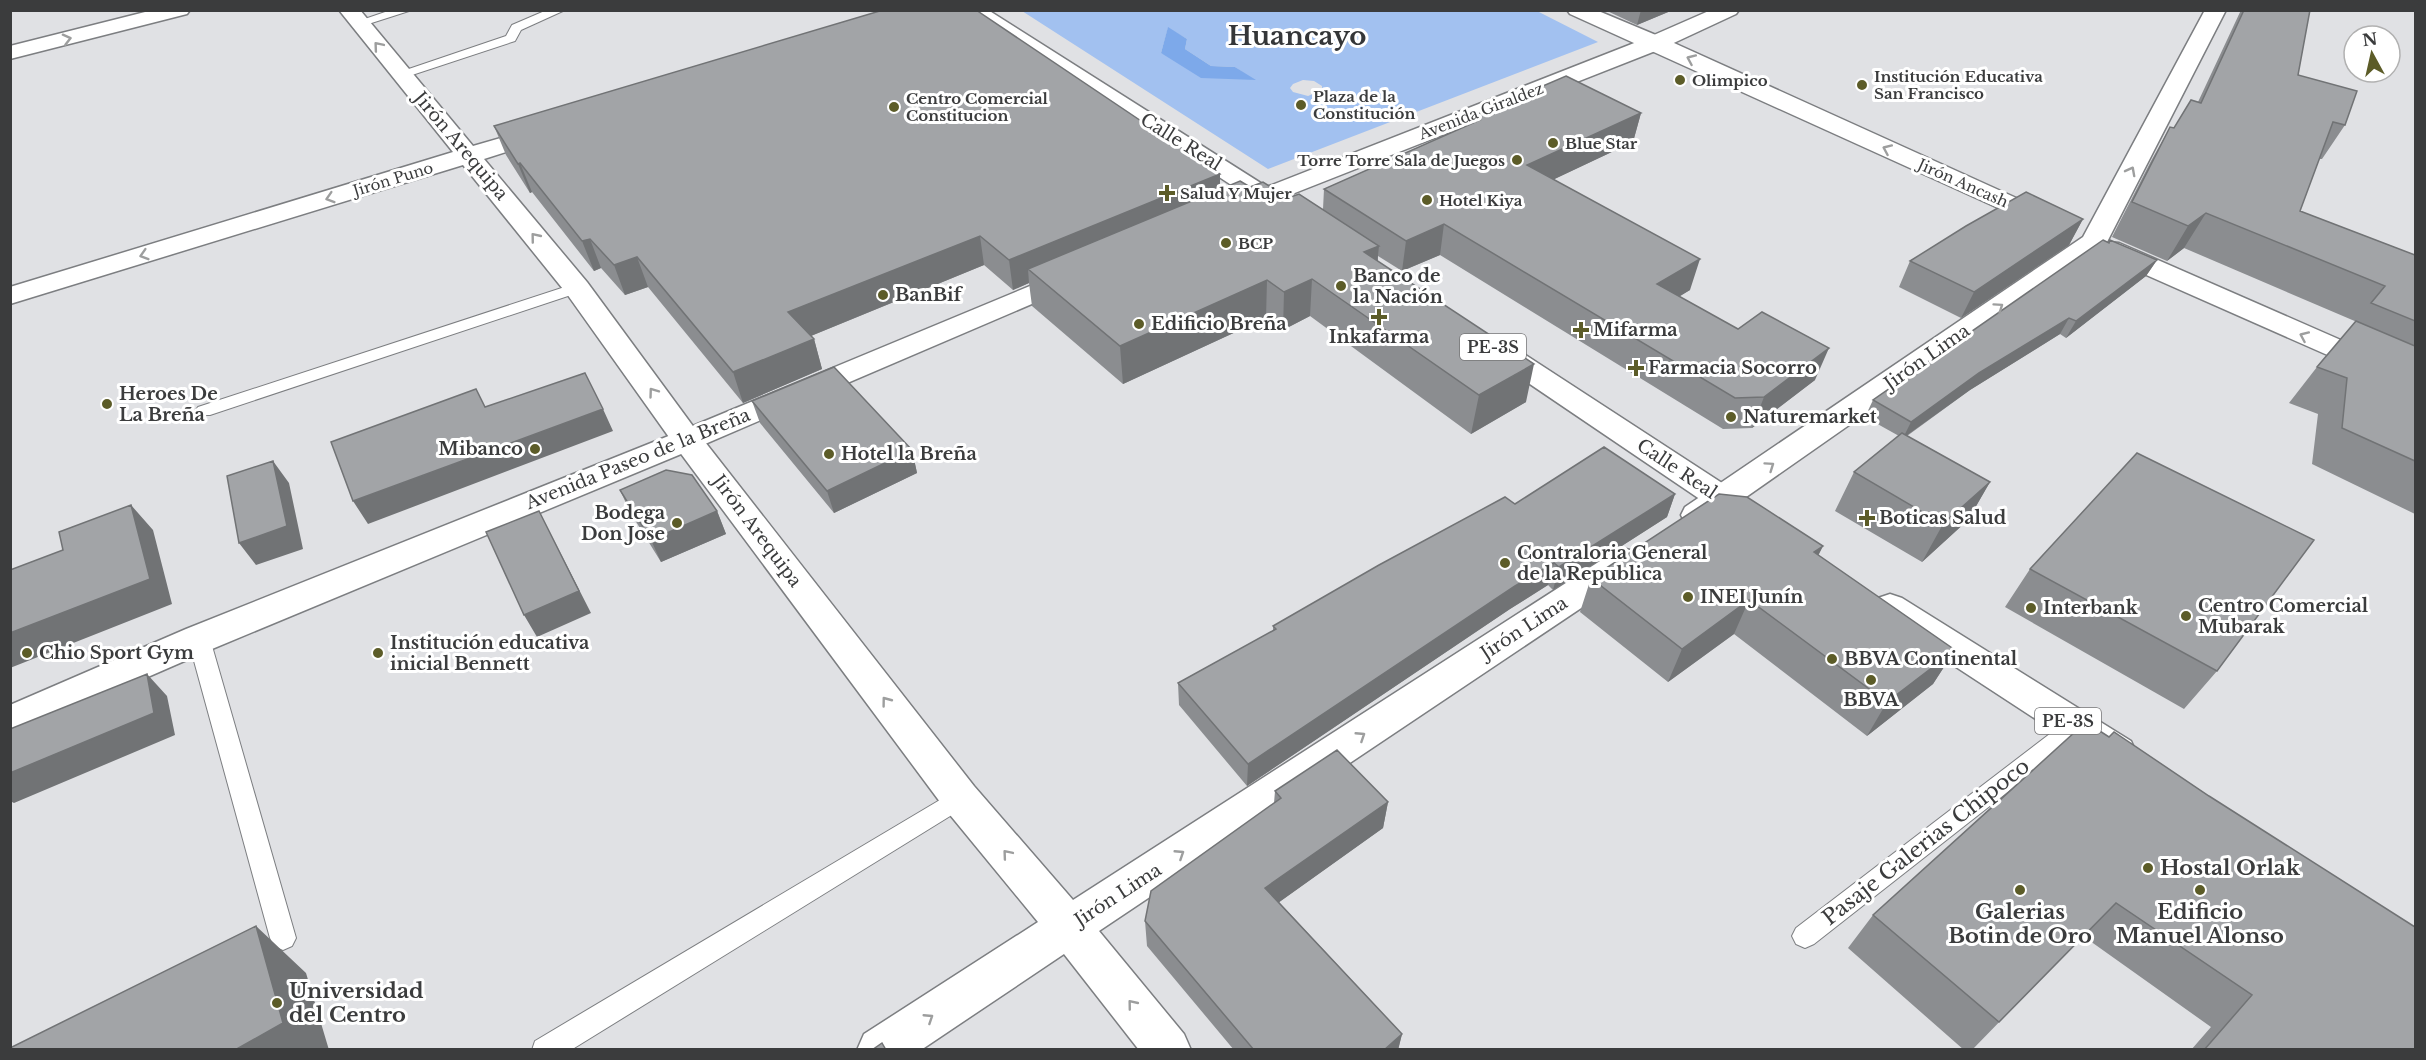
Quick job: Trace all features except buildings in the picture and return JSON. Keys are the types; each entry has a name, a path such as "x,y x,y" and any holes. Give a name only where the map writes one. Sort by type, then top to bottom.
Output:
{"main road":[{"path":"10,53 180,10"},
{"name":"Calle Real","path":"974,10 1314,228"},
{"name":"Jirón Ancash","path":"1577,10 2415,385"},
{"name":"Avenida Giraldez","path":"1265,195 1655,43 1729,10"},
{"name":"Jirón Lima","path":"879,1050 1722,499 2094,242 2216,10"},
{"name":"Jirón Arequipa","path":"354,17 577,288 687,440 960,798 1070,927 1168,1050"},
{"name":"Jirón Puno","path":"10,296 571,124"},
{"path":"1210,218 1265,195"},
{"name":"Avenida Paseo de la Breña","path":"10,722 199,639 687,440 1090,269"},
{"name":"Calle Real","path":"1473,334 1781,537"},
{"name":"PE-3S","path":"1859,587 2146,770"}],"lane":[{"path":"354,17 406,10"},
{"path":"401,74 511,38 516,28 559,10"},
{"path":"204,411 577,288"},
{"path":"199,639 283,938"},
{"name":"Pasaje Galerias Chipoco","path":"1805,936 2076,726"},
{"path":"545,1050 960,798"}],"shaded area":[{"name":"Plaza de la Constitución","path":"1022,11 1537,11 1598,42 1268,169","holes":["1168,28 1187,39 1185,49 1211,66 1235,67 1254,80 1161,53","1303,80 1314,81 1322,86 1322,90 1308,96 1293,92 1290,88 1293,84"]},
{"path":"1168,27 1187,39 1185,49 1211,66 1235,67 1256,80 1201,78 1161,53"}],"place":[{"name":"Olimpico","path":"1680,80"},
{"name":"Institución Educativa San Francisco","path":"1862,85"},
{"name":"Plaza de la Constitución","path":"1301,105"},
{"name":"Centro Comercial Constitucion","path":"894,107"},
{"name":"Blue Star","path":"1553,143"},
{"name":"Torre Torre Sala de Juegos","path":"1517,160"},
{"name":"Salud Y Mujer","path":"1167,193"},
{"name":"Hotel Kiya","path":"1427,200"},
{"name":"BCP","path":"1226,243"},
{"name":"Banco de la Nación","path":"1341,286"},
{"name":"BanBif","path":"883,295"},
{"name":"Inkafarma","path":"1379,317"},
{"name":"Edificio Breña","path":"1139,324"},
{"name":"Mifarma","path":"1581,330"},
{"name":"Farmacia Socorro","path":"1636,368"},
{"name":"Heroes De La Breña","path":"107,404"},
{"name":"Naturemarket","path":"1731,417"},
{"name":"Mibanco","path":"535,449"},
{"name":"Hotel la Breña","path":"829,454"},
{"name":"Boticas Salud","path":"1867,518"},
{"name":"Bodega Don Jose","path":"677,523"},
{"name":"Contraloria General de la Republica","path":"1505,563"},
{"name":"INEI Junín","path":"1688,597"},
{"name":"Interbank","path":"2031,608"},
{"name":"Centro Comercial Mubarak","path":"2186,616"},
{"name":"Chio Sport Gym","path":"27,653"},
{"name":"Institución educativa inicial Bennett","path":"378,653"},
{"name":"BBVA Continental","path":"1832,659"},
{"name":"BBVA","path":"1871,680"},
{"name":"Hostal Orlak","path":"2148,868"},
{"name":"Galerias Botin de Oro","path":"2020,890"},
{"name":"Edificio Manuel Alonso","path":"2200,890"},
{"name":"Universidad del Centro","path":"277,1003"}],"district":[{"name":"Huancayo","path":"1297,36"}]}
